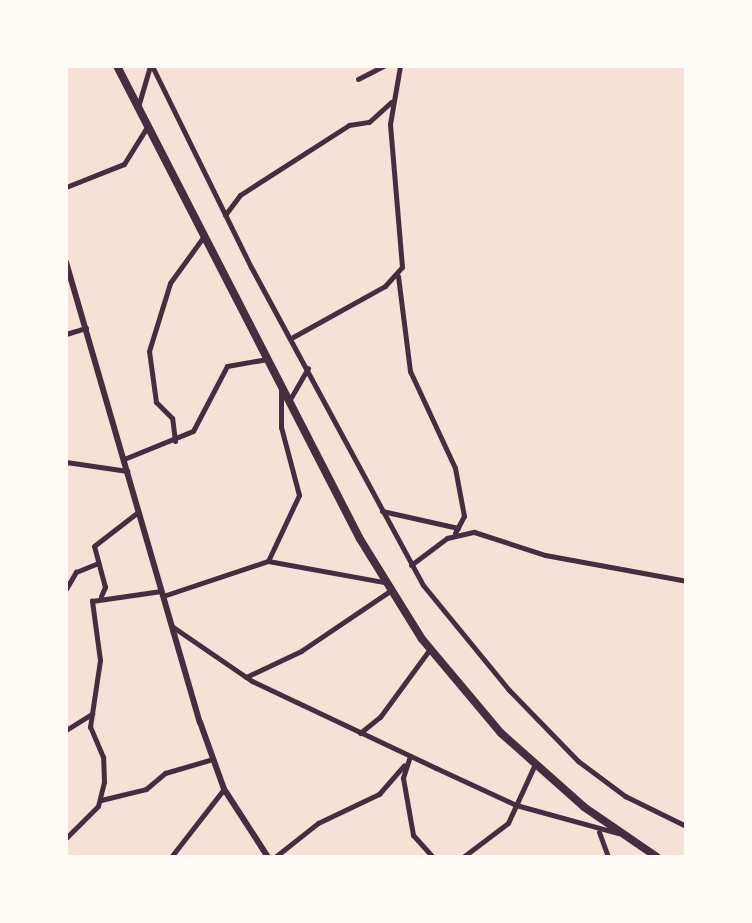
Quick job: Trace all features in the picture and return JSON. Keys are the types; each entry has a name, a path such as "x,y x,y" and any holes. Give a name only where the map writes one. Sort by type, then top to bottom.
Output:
{"main road":[{"path":"117,66 390,591 430,649 501,733 620,833 657,857"}],"street":[{"path":"138,107 151,66"},
{"path":"151,66 225,216 293,337 411,565 509,690 578,761 625,796 686,826"},
{"path":"358,79 383,66"},
{"path":"400,66 392,101 404,246 398,276 410,371 455,468 464,516 456,531 411,565"},
{"path":"225,216 240,195 349,125 369,122 392,101"},
{"path":"66,187 124,164 147,126"},
{"path":"175,441 172,418 156,402 149,351 170,283 204,236"},
{"path":"66,262 161,594 213,759 224,789 268,857"},
{"path":"293,337 398,276"},
{"path":"66,334 86,328"},
{"path":"124,459 175,441 204,418 227,366 267,359"},
{"path":"289,401 309,368"},
{"path":"268,561 299,495 279,419 281,385"},
{"path":"66,462 127,471"},
{"path":"381,511 456,531 489,534 545,555 686,581"},
{"path":"100,801 104,766 90,727 100,660 91,607 105,587 95,545 138,512"},
{"path":"101,596 161,594 268,561 384,582"},
{"path":"66,589 76,572 98,563"},
{"path":"245,677 301,651 390,591"},
{"path":"172,626 245,677 360,733 516,805 599,831 620,833"},
{"path":"360,733 380,717 430,649"},
{"path":"66,730 93,714"},
{"path":"275,857 318,823 379,794 410,756"},
{"path":"66,838 100,801 146,789 165,773 213,759"},
{"path":"463,857 498,832 516,805 535,764"},
{"path":"404,765 413,835 433,857"},
{"path":"171,857 224,789"},
{"path":"599,831 608,857"}]}
